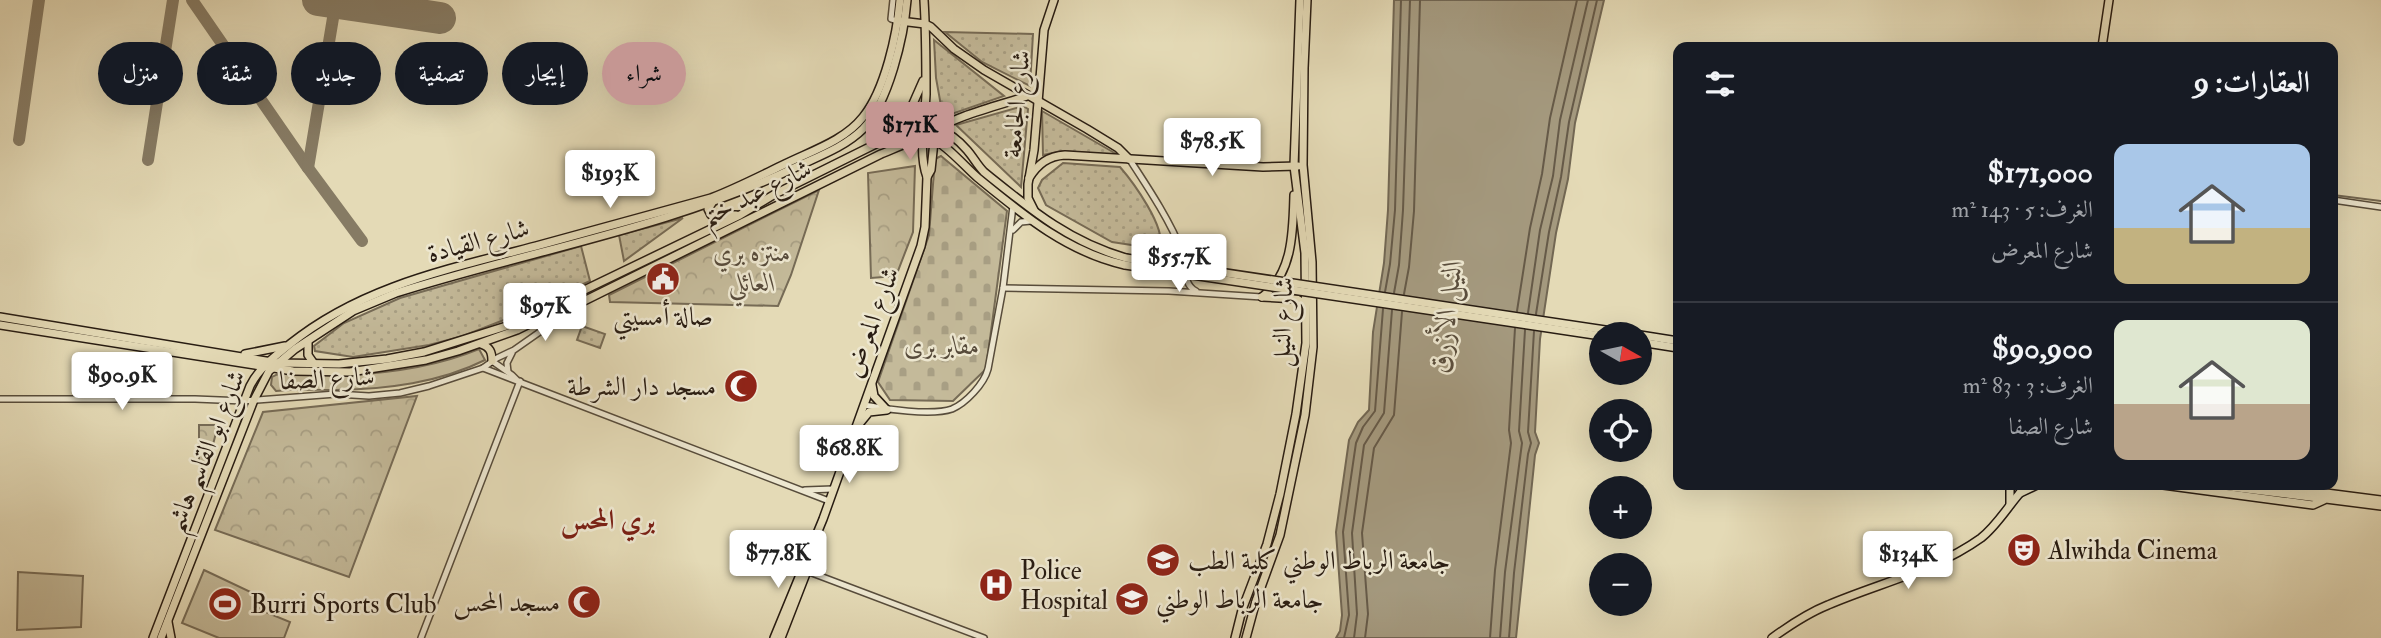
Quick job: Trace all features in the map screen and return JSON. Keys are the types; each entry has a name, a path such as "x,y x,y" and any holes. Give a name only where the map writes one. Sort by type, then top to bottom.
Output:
{"main road":[{"name":"شارع القيادة","path":"271,364 289,345 350,305 384,289 712,203 817,157 862,130 877,109 883,94 900,0"},
{"name":"شارع القيادة","path":"271,364 353,312 396,293 711,198 843,135 857,125 872,106 898,20 907,0"},
{"name":"شارع المعرض","path":"924,0 926,70 923,140 928,177"},
{"name":"شارع الجامعة","path":"1034,211 1028,193 1029,178 1044,30 1054,0"},
{"name":"شارع النيل","path":"1235,638 1242,610 1267,544 1280,494 1306,344 1305,253 1294,166 1300,0"},
{"name":"شارع النيل","path":"1246,638 1256,601 1280,535 1308,394 1314,334 1303,165 1307,0"},
{"path":"2103,42 2109,0"},
{"path":"898,20 925,24 963,56 1112,144 1130,160"},
{"path":"870,148 908,115 926,70"},
{"path":"939,128 1027,96"},
{"name":"شارع عبد ختم","path":"0,325 216,360 271,364 363,362 424,352 500,329 740,215 775,194 902,131 925,126 939,128"},
{"path":"939,128 969,152 984,172 1034,211 1074,239 1125,261 1589,328"},
{"name":"شارع المعرض","path":"781,638 924,236 933,140 939,128"},
{"name":"شارع عبد ختم","path":"271,364 314,372 364,370 426,360 481,344 572,303 584,301 881,153 923,140 933,140"},
{"path":"933,140 1013,206 1053,235 1086,253 1589,334"},
{"path":"1029,178 1037,166 1056,156 1078,155 1263,167 1303,165"},
{"path":"1262,297 1272,289 1286,262 1293,230 1296,188"},
{"path":"712,203 708,209 712,216 740,215"},
{"path":"1262,297 1297,299 1306,304"},
{"path":"0,317 236,355 271,364"},
{"path":"1652,337 1673,340"},
{"path":"308,341 308,355 315,365"},
{"path":"481,344 487,346 492,361"},
{"path":"1652,344 1673,347"},
{"path":"236,355 289,345"},
{"name":"شارع ابو القاسم هاشم","path":"161,638 254,400 271,364"},
{"name":"شارع ابو القاسم هاشم","path":"153,638 254,376 271,364"},
{"path":"872,381 874,397 887,410"},
{"path":"854,432 869,412 887,410"},
{"path":"2010,490 2010,504"},
{"path":"1772,638 1828,605 1903,578 1955,554 1984,536 2021,490"},
{"path":"2199,490 2308,505 2327,496"},
{"path":"2267,490 2381,500"},
{"path":"2290,490 2310,494"},
{"path":"2319,490 2327,496 2381,506"},
{"name":"شارع المعرض","path":"774,638 804,570"},
{"path":"168,620 171,638"}],"street":[{"name":"شارع القيادة","path":"893,0 898,20"},
{"path":"1130,160 1181,249 1187,270 1186,282 1200,294"},
{"path":"2338,201 2381,207"},
{"path":"864,405 887,410 948,410 956,407 978,387 988,369 1012,233 1013,206"},
{"path":"1012,233 1015,226 1021,222 1033,220"},
{"path":"1003,288 1262,297"},
{"name":"شارع الصفا","path":"0,399 244,401 336,394 369,396 400,393 483,368 514,350 584,301"},
{"path":"508,372 507,363 514,350"},
{"path":"492,361 518,381"},
{"path":"483,368 829,501"},
{"path":"421,638 518,381"},
{"path":"802,491 833,489"},
{"path":"804,570 984,638"}],"green space":[{"path":"945,32 1033,34 1030,86 982,62"},
{"path":"934,40 1004,96 943,117 936,78"},
{"path":"1023,106 1028,109 1021,187 956,125"},
{"path":"1042,111 1118,155 1062,151 1043,155"},
{"name":"مقابر برى","path":"941,156 1007,211 986,369 953,401 890,400 878,382 929,235 935,159"},
{"path":"1063,163 1120,167 1153,217 1161,238 1160,247 1112,242 1046,205 1038,188 1042,180"},
{"path":"915,166 913,232 896,276 871,278 868,173"},
{"name":"منتزه بري العائلي","path":"819,190 778,306 610,302 609,295"},
{"path":"683,218 624,261 619,235"},
{"path":"581,246 590,281 509,318 463,336 429,345 353,357 315,351 314,346 344,323 400,298"},
{"path":"582,326 605,334 600,348 577,340"},
{"path":"479,349 485,360 449,374 412,383 355,389 276,391 271,385 272,377 288,372 338,375 414,368"},
{"path":"417,396 349,577 215,530 263,412"},
{"path":"199,425 218,425 208,464 199,462"},
{"name":"Burri Sports Club","path":"204,570 263,598 258,609 290,622 284,638 219,638 182,623"},
{"path":"18,572 83,576 81,627 17,630"}],"water":[{"name":"النيل الأزرق","path":"1394,0 1604,0 1575,123 1540,339 1535,432 1539,443 1535,455 1516,638 1336,638 1340,631 1342,615 1336,532 1349,440 1358,422 1369,410 1373,332 1384,263"}],"waterway":[{"path":"2338,196 2381,201"}],"taxiway":[{"path":"19,140 39,0"},
{"path":"148,160 173,0"},
{"path":"192,0 362,241"},
{"path":"308,168 336,0"}],"runway":[{"path":"318,0 440,18"}],"place":[{"name":"صالة أمسيتي","path":"663,279"},
{"name":"مسجد دار الشرطة","path":"741,386"},
{"name":"Alwihda Cinema","path":"2024,550"},
{"name":"جامعة الرباط الوطني كلية الطب","path":"1163,560"},
{"name":"Police Hospital","path":"996,585"},
{"name":"جامعة الرباط الوطني","path":"1132,599"},
{"name":"مسجد المحس","path":"584,602"},
{"name":"Burri Sports Club","path":"225,604"}],"district":[{"name":"بري المحس","path":"608,519"}]}
